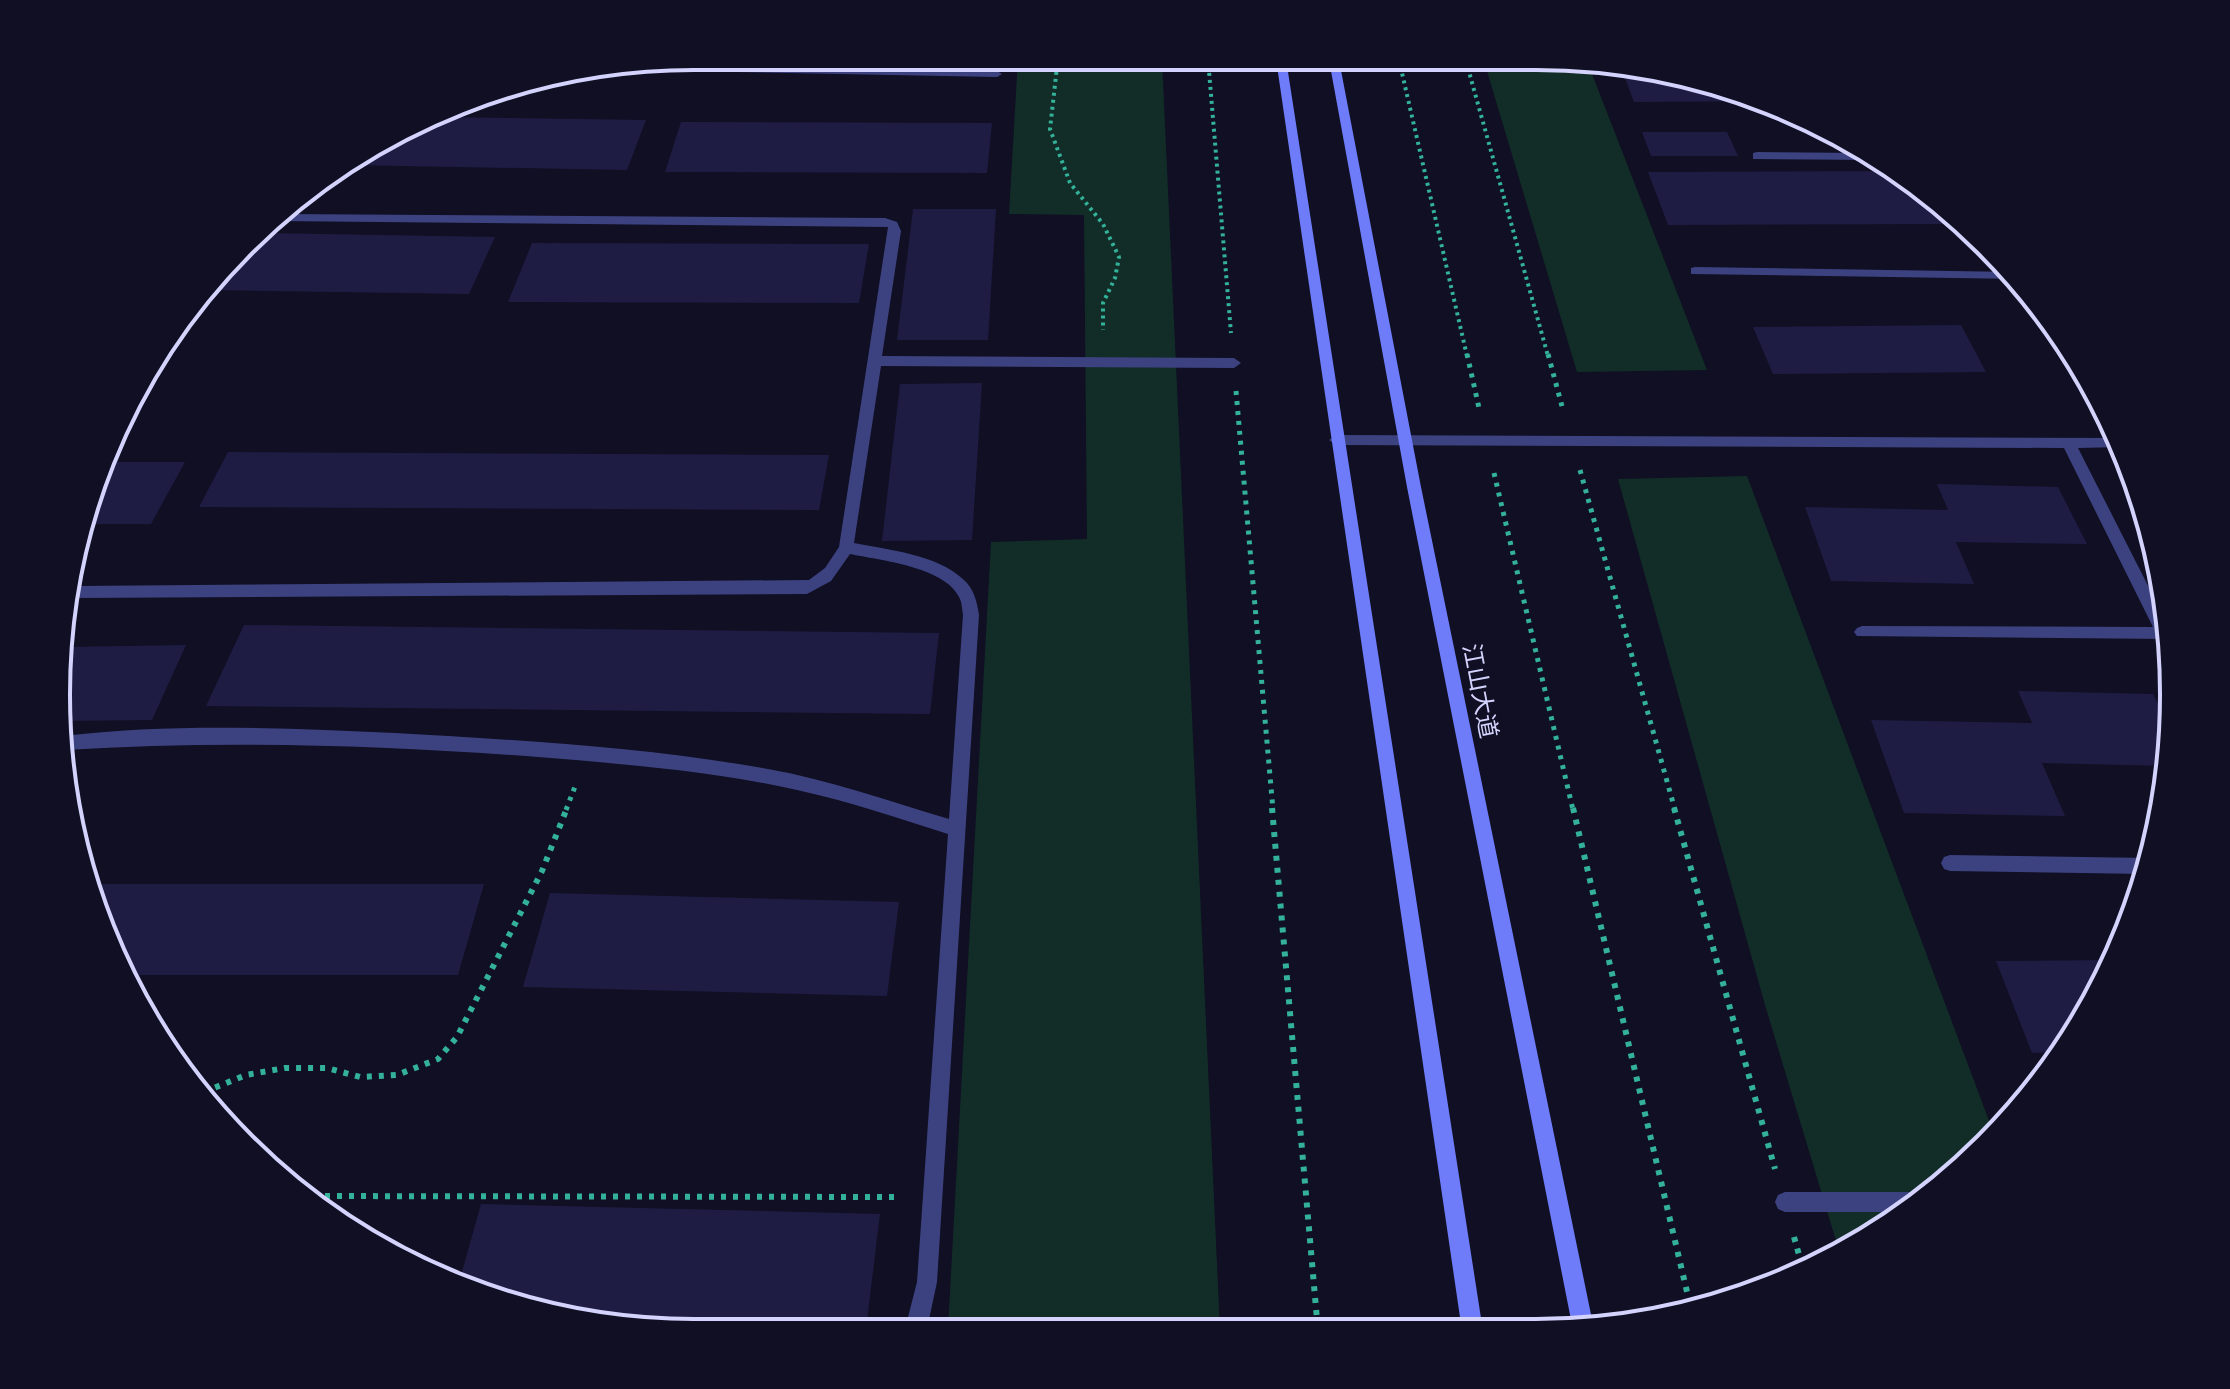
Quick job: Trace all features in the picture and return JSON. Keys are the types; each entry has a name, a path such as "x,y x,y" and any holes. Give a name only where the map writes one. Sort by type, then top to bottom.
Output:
{"main road":[{"path":"1283,70 1336,440 1351,519 1471,1319"},
{"name":"江山大道","path":"1336,70 1405,440 1581,1317"}],"lane":[{"path":"786,70 997,74"},
{"path":"1757,156 1853,157"},
{"path":"79,592 807,588 823,582 846,547 895,231 893,225 885,222 291,218"},
{"path":"1695,271 1998,276"},
{"path":"875,361 1234,363"},
{"path":"1336,440 2107,443"},
{"path":"2068,443 2154,608"},
{"path":"846,547 926,566 953,580 967,594 971,615 927,1282 918,1319"},
{"path":"1862,632 2157,633"},
{"path":"72,743 281,734 427,740 651,760 798,783 957,829"},
{"path":"1950,863 2136,866"},
{"path":"1785,1202 1899,1202"}],"path":[{"path":"1057,70 1050,129 1070,183 1103,224 1119,257 1115,278 1103,303 1102,362"},
{"path":"1209,70 1317,1319"},
{"path":"1401,70 1689,1300"},
{"path":"1469,70 1785,1202"},
{"path":"211,1089 246,1075 285,1068 327,1068 360,1077 384,1076 397,1075 438,1059 457,1037 542,871 587,754"},
{"path":"323,1196 933,1197"}],"green space":[{"path":"1017,70 1163,70 1219,1319 949,1319 991,542 1087,539 1084,215 1009,214"},
{"path":"1487,70 1591,73 1707,370 1577,372"},
{"path":"178,344 138,411 154,382"},
{"path":"1747,476 1990,1122 1916,1190 1836,1242 1765,1005 1618,479"}],"building":[{"path":"1624,76 1730,101 1634,102"},
{"path":"458,117 646,120 627,170 364,165 418,134"},
{"path":"681,122 992,123 987,173 665,172"},
{"path":"1642,132 1727,132 1738,156 1651,156"},
{"path":"1876,171 1946,224 1668,225 1648,172"},
{"path":"913,209 996,209 988,340 897,340"},
{"path":"274,233 495,237 469,294 219,290"},
{"path":"532,243 869,244 859,303 508,302"},
{"path":"1961,325 1986,372 1773,374 1753,327"},
{"path":"982,383 972,540 882,541 900,384"},
{"path":"228,452 829,455 819,510 199,507"},
{"path":"116,462 185,462 151,524 94,524"},
{"path":"1937,484 2058,487 2087,544 1956,542 1974,584 1831,581 1805,507 1948,510"},
{"path":"244,625 939,633 930,714 206,706"},
{"path":"186,645 152,720 71,721 72,647"},
{"path":"2018,691 2153,694 2160,707 2156,766 2042,763 2065,816 1904,813 1871,720 2032,723"},
{"path":"100,884 484,884 458,975 136,975"},
{"path":"550,893 899,902 887,996 523,987"},
{"path":"2101,960 2047,1052 2032,1053 1996,961"},
{"path":"481,1204 880,1214 867,1319 694,1319 613,1314 533,1298 462,1273"}]}
